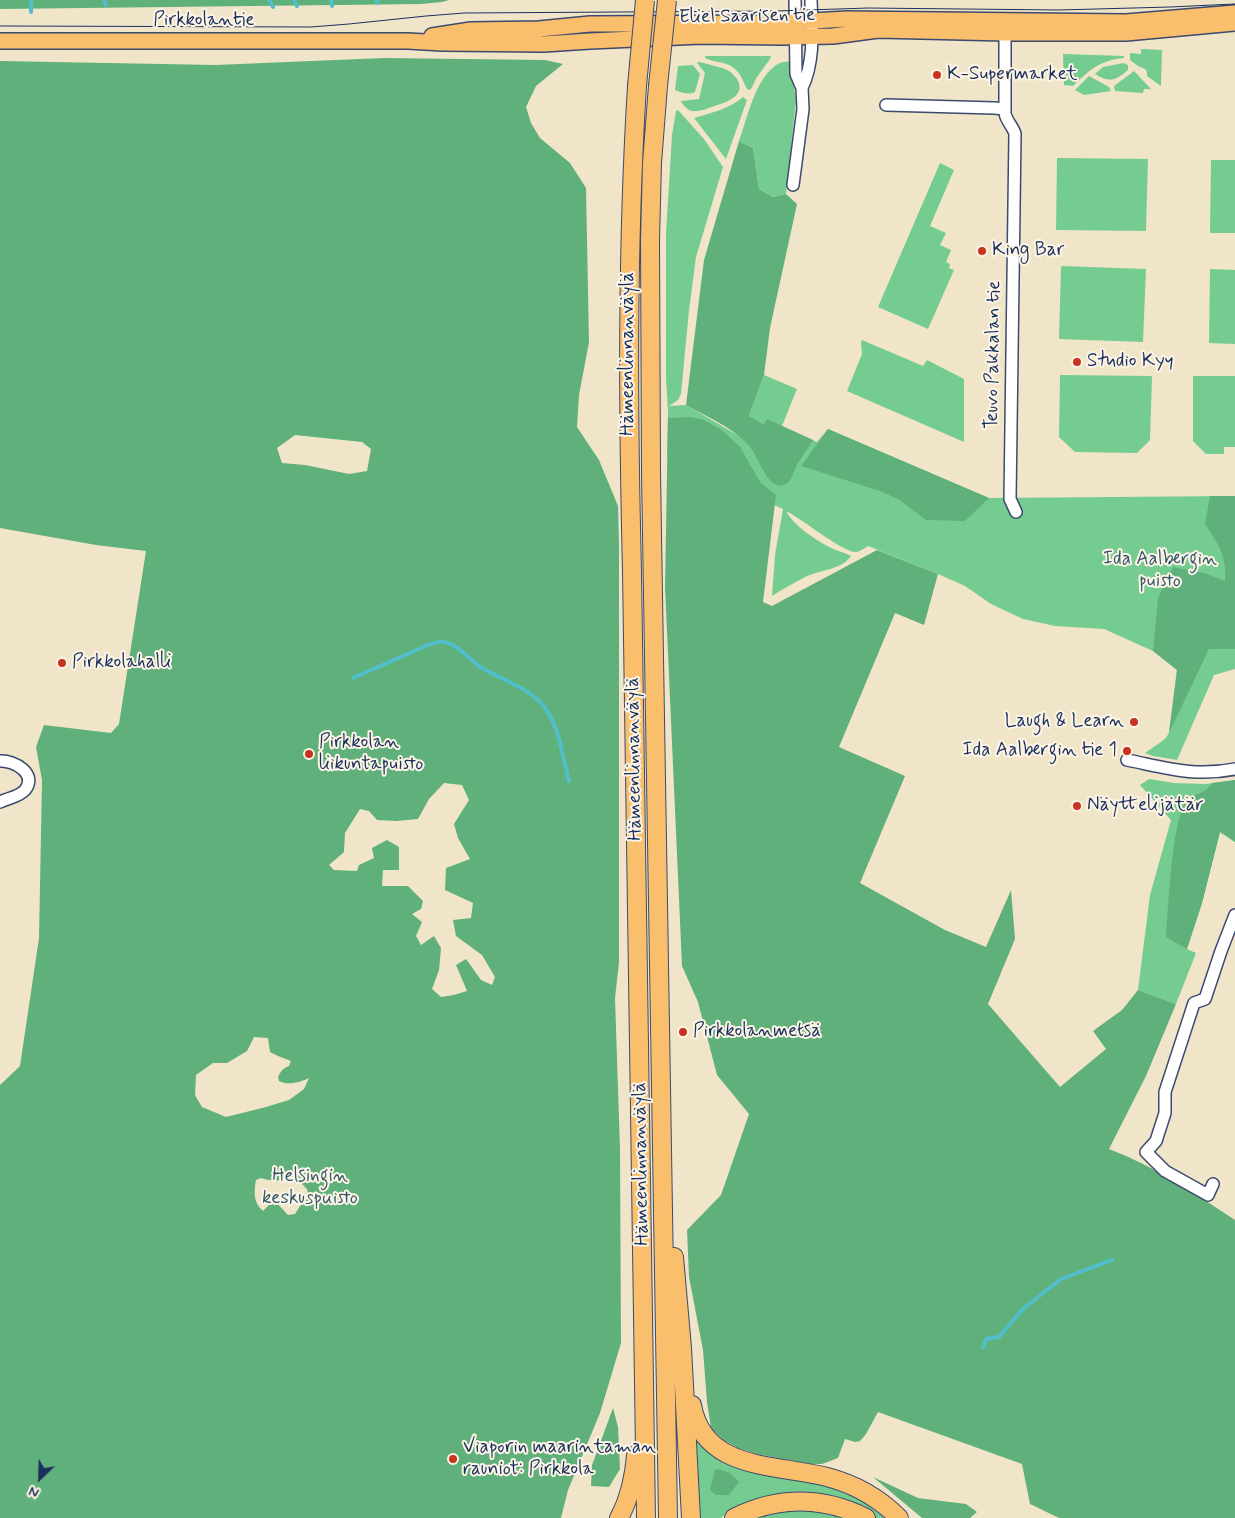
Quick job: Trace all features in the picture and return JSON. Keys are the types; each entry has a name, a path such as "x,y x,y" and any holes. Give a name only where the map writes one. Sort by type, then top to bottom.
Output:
{"highway":[{"name":"Hämeenlinnanväylä","path":"645,0 632,162 629,456 633,591 646,1518"},
{"name":"Hämeenlinnanväylä","path":"667,0 652,163 650,259 651,472 668,1518"},
{"path":"663,1162 678,1288 691,1518"},
{"path":"619,1518 629,1498 634,1474 644,1347"},
{"path":"682,1348 697,1425 704,1436 722,1451 766,1467 812,1474 846,1483 873,1497 899,1518"},
{"path":"734,1518 761,1506 795,1502 842,1507 866,1518"}],"main road":[{"name":"Eliel Saarisen tie","path":"619,40 700,36 795,37 843,35 878,30 1126,22 1235,13"},
{"name":"Eliel Saarisen tie","path":"620,24 862,18 1126,33 1235,24"},
{"name":"Pirkkolantie","path":"408,41 471,30 539,29 577,25 620,24"},
{"name":"Pirkkolantie","path":"0,41 408,41 442,44 544,44 619,40"}],"street":[{"path":"793,185 804,109 802,88 796,74 795,0"},
{"path":"802,88 808,75 812,36 811,0"},
{"name":"Teuvo Pakkalan tie","path":"1005,27 1004,109 1005,117 1014,128 1015,134 1010,499 1016,512"},
{"path":"886,105 1004,109"},
{"path":"1127,760 1182,772 1235,769"},
{"path":"0,761 13,762 20,766 25,771 28,782 20,794 0,802"},
{"path":"1213,1184 1208,1195 1165,1171 1146,1152 1156,1140 1165,1113 1165,1092 1194,1003 1205,999 1235,915"}],"green space":[{"path":"0,0 449,0 421,4 0,9"},
{"path":"1141,49 1162,50 1161,86 1147,76 1145,69 1130,60 1130,53 1141,54"},
{"path":"1063,54 1124,56 1124,58 1108,61 1095,67 1073,86 1064,85"},
{"path":"706,56 771,56 751,89 748,90 740,74 734,68 709,60 705,58"},
{"name":"Pirkkolan liikuntapuisto","path":"384,58 545,60 563,64 536,86 526,107 531,123 540,138 570,163 586,188 589,342 579,395 577,427 599,460 618,506 619,962 615,998 620,1149 621,1343 600,1413 568,1490 561,1518 0,1518 0,1085 20,1066 39,938 42,780 36,747 44,725 111,733 119,724 146,551 96,545 0,528 0,61 215,65","holes":["295,435 362,442 371,449 367,471 349,474 305,465 282,463 277,448","444,783 462,785 469,800 454,824 458,838 470,859 446,868 445,890 473,903 471,918 453,920 456,936 482,955 495,977 492,985 481,980 466,959 456,965 467,991 441,997 432,989 439,970 441,948 434,936 421,945 416,936 422,922 412,914 421,909 423,901 408,886 382,886 383,870 399,870 399,847 387,840 372,848 374,858 359,865 357,871 334,870 329,865 344,852 345,833 360,809 369,811 377,820 418,819 429,799","254,1037 268,1038 270,1052 291,1061 289,1066 280,1073 279,1081 290,1083 309,1078 304,1089 289,1100 226,1117 202,1107 195,1095 196,1075 213,1063 227,1063 247,1051","294,1176 307,1189 309,1197 295,1214 288,1215 276,1202 271,1203 263,1211 257,1204 255,1193 256,1180 261,1178 282,1180"]},
{"path":"790,61 796,100 786,194 773,197 759,189 753,148 739,141 752,100 762,81 768,72 777,65"},
{"path":"697,63 729,71 737,79 740,89 738,93 732,99 701,110 691,111 685,107 681,101 699,99 705,73"},
{"path":"1123,63 1128,65 1128,70 1112,80 1095,74 1103,67"},
{"path":"693,65 700,74 695,92 685,93 675,90 678,66"},
{"path":"1134,71 1151,89 1144,89 1143,93 1115,91 1114,86"},
{"path":"1089,76 1109,87 1111,91 1084,95 1075,90"},
{"path":"743,97 747,100 726,159 694,118 726,108"},
{"name":"Ida Aalbergin puisto","path":"678,110 704,139 723,167 696,257 681,394 678,400 669,406 686,405 741,437 764,424 749,416 764,375 797,389 782,426 817,442 828,429 989,498 1235,496 1235,669 1214,675 1177,760 1145,753 1165,739 1169,733 1177,670 1153,651 1104,629 1055,626 1023,619 991,604 965,586 868,546 857,552 842,547 786,511 794,522 810,536 851,556 843,564 807,576 772,596 775,555 783,509 667,458 666,233 672,135 676,111"},
{"path":"739,141 753,148 759,189 773,197 786,194 797,204 770,328 764,375 749,416 764,424 767,419 813,440 798,463 790,480 784,485 773,483 768,478 753,451 737,435 686,405 704,260"},
{"path":"1057,158 1148,159 1146,231 1056,230"},
{"path":"1211,160 1235,160 1235,233 1210,233"},
{"path":"940,163 954,170 930,226 946,233 940,245 951,250 946,262 950,264 949,268 954,270 928,329 878,307"},
{"path":"1061,266 1146,269 1143,342 1059,339"},
{"path":"1210,269 1235,270 1235,344 1209,343"},
{"path":"862,340 923,366 927,360 964,379 964,442 847,391 862,354"},
{"path":"1060,375 1152,376 1150,440 1137,453 1075,452 1059,437"},
{"path":"1193,376 1235,376 1235,447 1224,447 1224,454 1206,454 1193,441"},
{"path":"689,417 704,420 722,430 740,447 760,482 776,495 763,602 772,606 877,550 938,574 924,625 895,613 839,747 905,776 860,883 945,930 986,947 1011,890 1015,939 988,1004 1060,1087 1106,1049 1093,1031 1122,1010 1138,990 1176,1004 1146,1076 1109,1149 1158,1172 1235,1220 1235,1518 1059,1518 1030,1504 1022,1464 878,1412 860,1441 855,1442 845,1439 838,1458 822,1464 809,1464 757,1454 738,1448 724,1440 711,1428 703,1350 689,1277 687,1230 721,1195 749,1114 717,1075 698,1002 682,966 665,587 668,418"},
{"path":"828,429 989,498 965,521 926,520 898,499 880,491 801,466"},
{"path":"1210,496 1235,496 1235,649 1209,649 1169,733 1177,670 1153,651 1158,598 1173,567 1204,573 1225,581 1225,564 1221,550 1205,524"},
{"path":"1149,779 1174,783 1206,784 1235,780 1235,842 1220,832 1202,903 1187,949 1196,953 1176,1004 1138,990 1150,895 1171,820 1140,785"},
{"path":"1235,780 1235,842 1220,832 1202,903 1187,949 1166,937 1174,844 1182,809 1189,798 1205,790 1212,783"},
{"path":"613,1408 618,1427 620,1469 609,1487 591,1486 592,1465"},
{"path":"694,1433 797,1478 850,1492 891,1518 875,1518 854,1507 730,1510 721,1518 698,1518"},
{"path":"719,1469 730,1473 739,1482 729,1495 716,1495 710,1490 715,1470"},
{"path":"873,1477 918,1498 966,1504 977,1512 970,1518 922,1518"},
{"path":"807,1509 848,1518 749,1518 771,1511"}],"waterway":[{"path":"31,0 31,12"},
{"path":"104,0 106,5"},
{"path":"269,0 273,7"},
{"path":"294,0 297,6"},
{"path":"331,0 332,6"},
{"path":"353,678 430,644 444,642 452,645 479,666 525,690 541,703 556,728 569,781"},
{"path":"983,1348 986,1339 999,1337 1023,1309 1061,1279 1112,1260"}],"tram line":[{"path":"0,26 311,27 464,13 777,11 868,8 1059,10 1235,4"}],"place":[{"name":"K-Supermarket","path":"937,75"},
{"name":"King Bar","path":"982,251"},
{"name":"Studio Kyy","path":"1077,362"},
{"name":"Pirkkolahalli","path":"62,663"},
{"name":"Laugh & Learn","path":"1134,722"},
{"name":"Ida Aalbergin tie 1","path":"1127,751"},
{"name":"Pirkkolan liikuntapuisto","path":"309,754"},
{"name":"Näyttelijätär","path":"1077,806"},
{"name":"Pirkkolanmetsä","path":"683,1032"},
{"name":"Viaporin maarintaman rauniot: Pirkkola","path":"453,1459"}],"park label":[{"name":"Helsingin keskuspuisto","path":"310,1188"}]}
